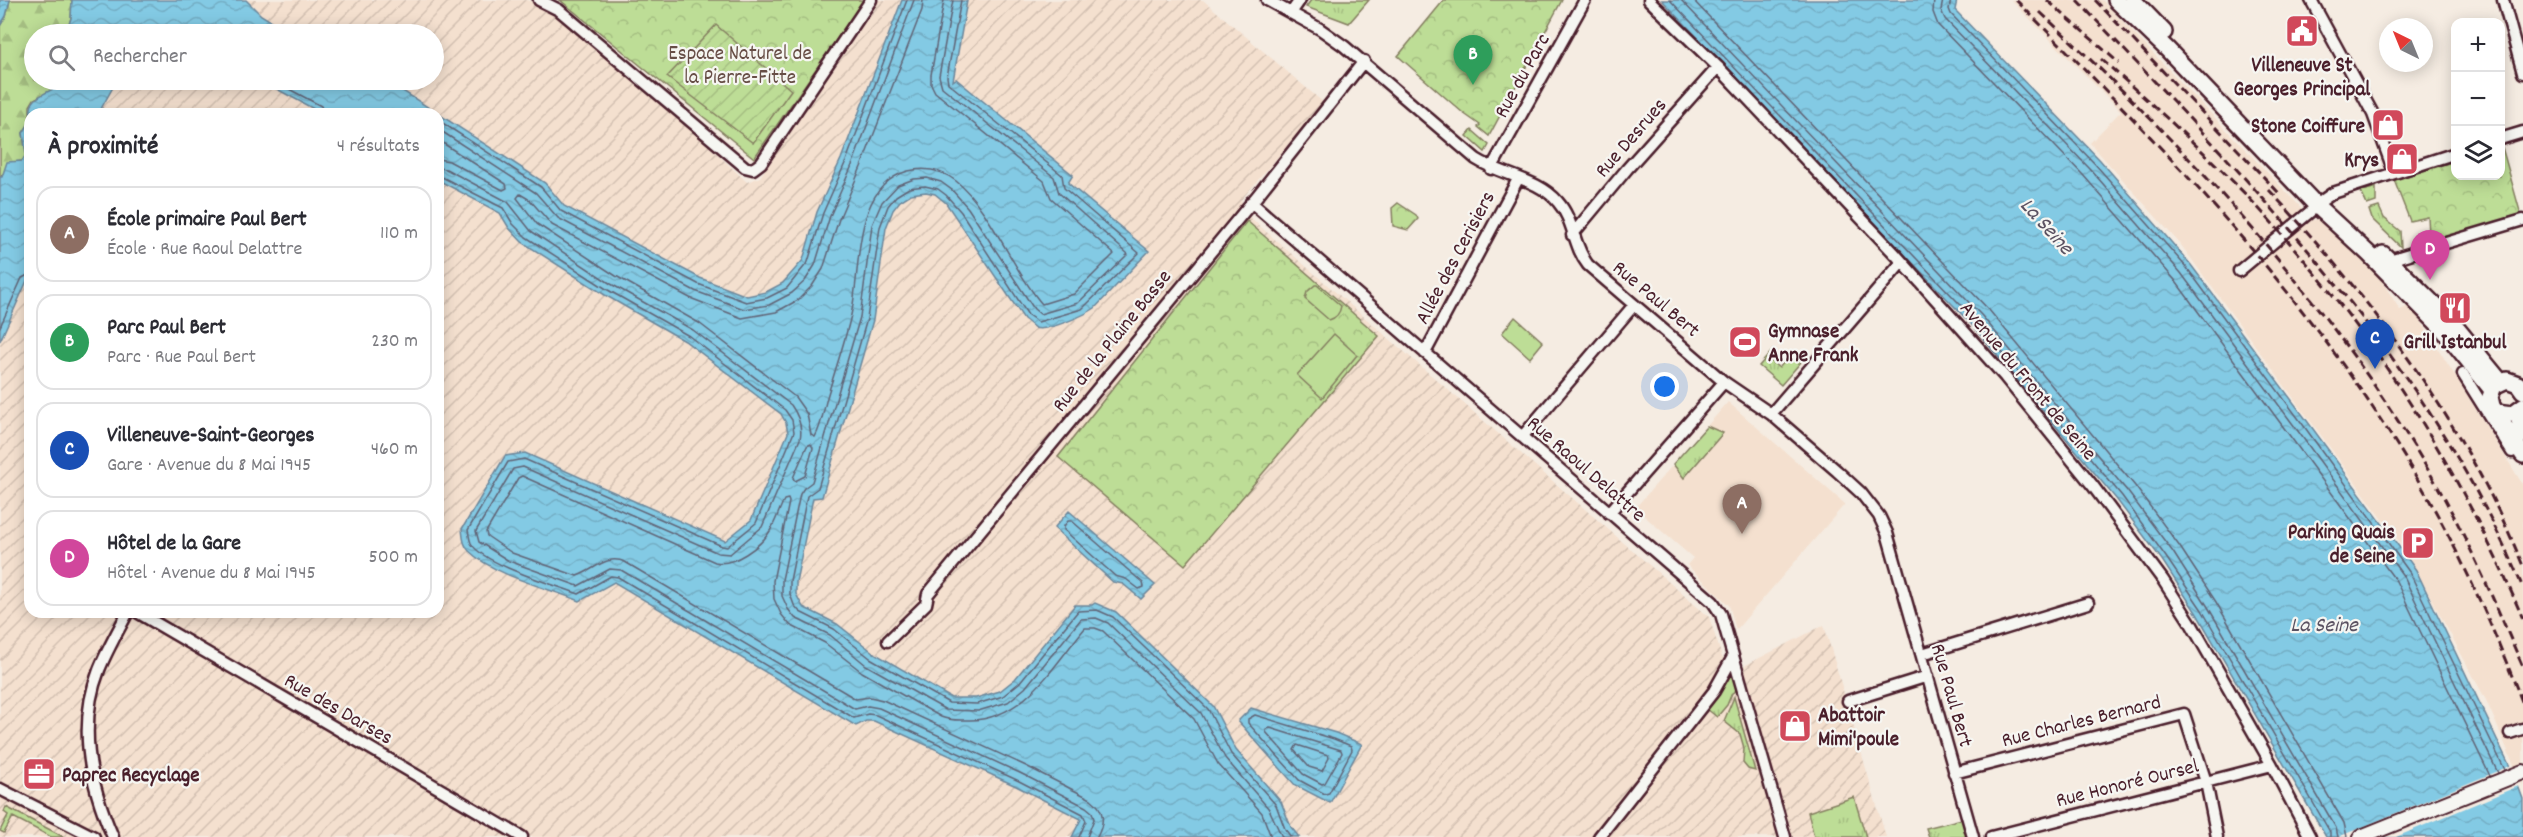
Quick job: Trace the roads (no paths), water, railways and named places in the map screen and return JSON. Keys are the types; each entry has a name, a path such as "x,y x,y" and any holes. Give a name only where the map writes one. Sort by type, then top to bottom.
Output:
{"main road":[{"path":"2116,0 2442,328 2492,398 2507,415 2521,408 2521,447"},
{"path":"2133,0 2320,203 2389,260 2450,320 2521,447"},
{"path":"2492,398 2512,381 2523,390"},
{"path":"2361,837 2523,772"}],"street":[{"path":"539,0 559,10 745,167 753,169 761,163 871,0"},
{"name":"Rue Paul Bert","path":"1267,0 1320,29 1364,62 1476,159 1491,169 1536,186 1558,201 1567,216 1582,258 1588,265 1724,382 1771,414 1850,482 1879,516 1887,533 1973,837"},
{"path":"1291,13 1300,0"},
{"name":"Rue du Parc","path":"1491,169 1585,0"},
{"name":"Avenue du Front de Seine","path":"1649,0 1718,67 1902,262 2005,377 2093,486 2163,580 2272,765 2310,837"},
{"path":"2311,0 2373,114 2394,172"},
{"path":"2503,0 2523,74"},
{"name":"Rue de la Plaine Basse","path":"888,641 926,604 928,594 1364,62"},
{"name":"Rue Desrues","path":"1572,235 1718,67"},
{"path":"2505,137 2523,132"},
{"path":"2240,271 2333,194 2451,155"},
{"name":"Allée des Cerisiers","path":"1425,353 1518,179"},
{"name":"Rue Raoul Delattre","path":"1251,202 1713,602 1721,614 1785,837"},
{"path":"2389,260 2523,220"},
{"path":"1771,414 1902,262"},
{"path":"1522,437 1634,305"},
{"path":"2463,374 2492,398"},
{"path":"1609,513 1724,382"},
{"path":"1922,654 2088,603"},
{"path":"113,837 102,813 89,767 88,722 91,694 99,670 125,618"},
{"name":"Rue des Darses","path":"147,618 522,837"},
{"path":"1599,837 1714,691 1733,657"},
{"path":"1848,701 1928,676"},
{"name":"Rue Charles Bernard","path":"1954,773 2184,714 2206,783"},
{"path":"2511,733 2522,729"},
{"name":"Rue Honoré Oursel","path":"1991,837 2272,765"},
{"path":"2206,783 2217,837"},
{"path":"0,789 94,837"}],"water":[{"path":"0,0 10,0 6,16 0,26"},
{"path":"72,0 246,0 261,15 276,24 69,24"},
{"path":"902,0 967,1 953,81 956,79 1073,175 1068,183 1149,251 1095,308 1048,328 1035,328 1024,319 946,203 935,194 926,192 911,194 900,201 893,210 886,228 873,320 822,497 813,498 796,582 796,594 803,607 837,624 874,653 951,698 976,698 1000,691 1015,679 1075,605 1095,603 1116,612 1213,706 1236,750 1281,802 1291,827 1299,837 1072,837 1081,819 1016,786 874,721 866,721 856,726 614,582 580,601 506,574 479,560 469,551 462,529 505,456 525,453 725,541 751,520 788,433 781,414 685,341 605,295 522,242 509,228 500,213 444,183 444,118 545,183 564,206 700,278 747,296 766,292 783,283 803,260 817,212 841,159"},
{"name":"La Seine","path":"1662,0 1957,0 1955,10 2100,160 2191,265 2416,570 2514,775 2523,799 2523,837 2326,837 2197,614 2162,560 2117,500 1972,325"},
{"path":"51,90 111,90 101,108 31,108 37,98"},
{"path":"279,90 401,90 429,108 312,108"},
{"path":"24,158 24,287 0,341 0,177 2,177 7,162 22,161"},
{"path":"1069,511 1155,585 1141,599 1123,584 1113,582 1054,528"},
{"path":"1251,708 1336,733 1362,744 1330,803 1295,785 1238,721"}],"railway":[{"path":"2016,0 2129,114 2238,233 2290,295 2338,359 2384,425 2440,519 2478,597 2523,704"},
{"path":"2047,0 2119,63"},
{"path":"2077,0 2268,204 2383,346 2435,422 2482,502 2523,588"},
{"path":"2095,0 2279,193"},
{"path":"2040,12 2152,120 2205,176 2257,234 2354,357 2398,421 2450,509 2483,576 2523,667"},
{"path":"2101,59 2250,199 2293,247 2371,346 2439,450 2469,504 2523,619"},
{"path":"2269,190 2345,276 2414,366 2474,463 2500,513 2523,566"}],"place":[{"name":"Villeneuve St Georges Principal","path":"2302,31"},
{"name":"Parc Paul Bert","path":"1473,85"},
{"name":"Stone Coiffure","path":"2388,125"},
{"name":"Krys","path":"2402,159"},
{"name":"Hôtel de la Gare","path":"2430,280"},
{"name":"Grill Istanbul","path":"2455,308"},
{"name":"Gymnase Anne Frank","path":"1745,342"},
{"name":"Villeneuve-Saint-Georges","path":"2375,369"},
{"name":"École primaire Paul Bert","path":"1742,534"},
{"name":"Parking Quais de Seine","path":"2418,543"},
{"name":"Abattoir Mimi'poule","path":"1795,726"},
{"name":"Paprec Recyclage","path":"39,774"}],"park label":[{"name":"Espace Naturel de la Pierre-Fitte","path":"740,64"}]}
